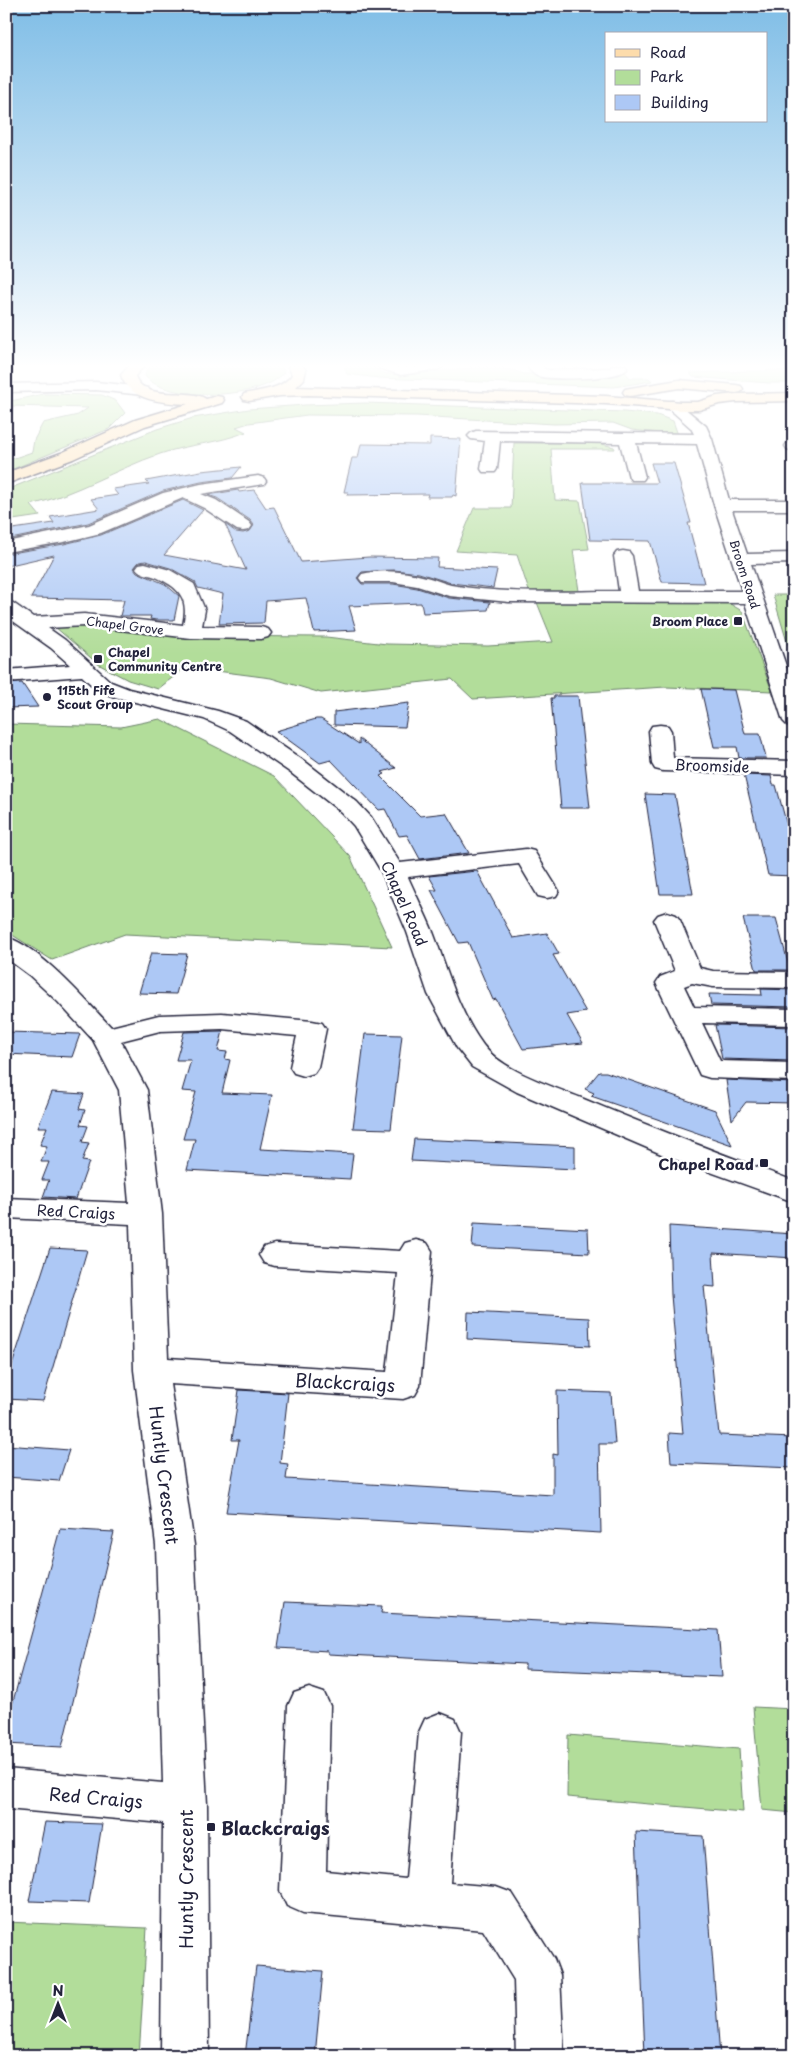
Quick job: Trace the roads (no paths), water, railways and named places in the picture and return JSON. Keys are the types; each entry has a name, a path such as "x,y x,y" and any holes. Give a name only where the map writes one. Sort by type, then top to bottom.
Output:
{"main road":[{"path":"6,479 52,461"}],"street":[{"path":"490,469 491,461"},
{"path":"633,461 637,477"},
{"name":"Broom Road","path":"709,461 722,506 794,721"},
{"path":"6,547 64,537 95,529 169,497 201,488 258,481"},
{"path":"185,493 210,504 243,526"},
{"path":"722,506 794,505"},
{"path":"623,556 629,596"},
{"path":"740,559 794,558"},
{"path":"145,568 164,574 187,588 196,610 191,632"},
{"path":"368,578 393,577 420,581 449,590 509,596 753,597"},
{"name":"Chapel Road","path":"6,607 58,644 104,686 122,693 211,715 238,726 299,768 349,807 363,822 394,871 420,932 441,994 471,1048 482,1061 497,1072 527,1086 677,1149 794,1192"},
{"name":"Chapel Grove","path":"29,623 84,620 191,632 261,633"},
{"path":"6,676 87,670"},
{"name":"Broomside","path":"660,731 663,764 794,768"},
{"path":"394,871 526,856 547,891"},
{"path":"668,920 689,974"},
{"name":"Huntly Crescent","path":"6,945 38,969 67,996 105,1038 133,1090 146,1214 152,1370 175,1545 185,1805 185,2056"},
{"path":"794,980 713,979 689,974 669,983 710,1069 794,1072"},
{"path":"684,1015 794,1018"},
{"path":"105,1038 159,1023 222,1021 312,1029 304,1067"},
{"name":"Red Craigs","path":"6,1208 146,1214"},
{"name":"Blackcraigs","path":"152,1370 403,1386 415,1257 275,1255"},
{"path":"309,1706 303,1891 496,1909 538,1975 540,2056"},
{"path":"426,1902 440,1732"},
{"name":"Red Craigs","path":"6,1789 185,1805"}],"place":[{"name":"Broom Place","path":"738,621"},
{"name":"Chapel Community Centre","path":"98,659"},
{"name":"115th Fife Scout Group","path":"47,697"},
{"name":"Chapel Road","path":"764,1163"},
{"name":"Blackcraigs","path":"211,1827"}]}
